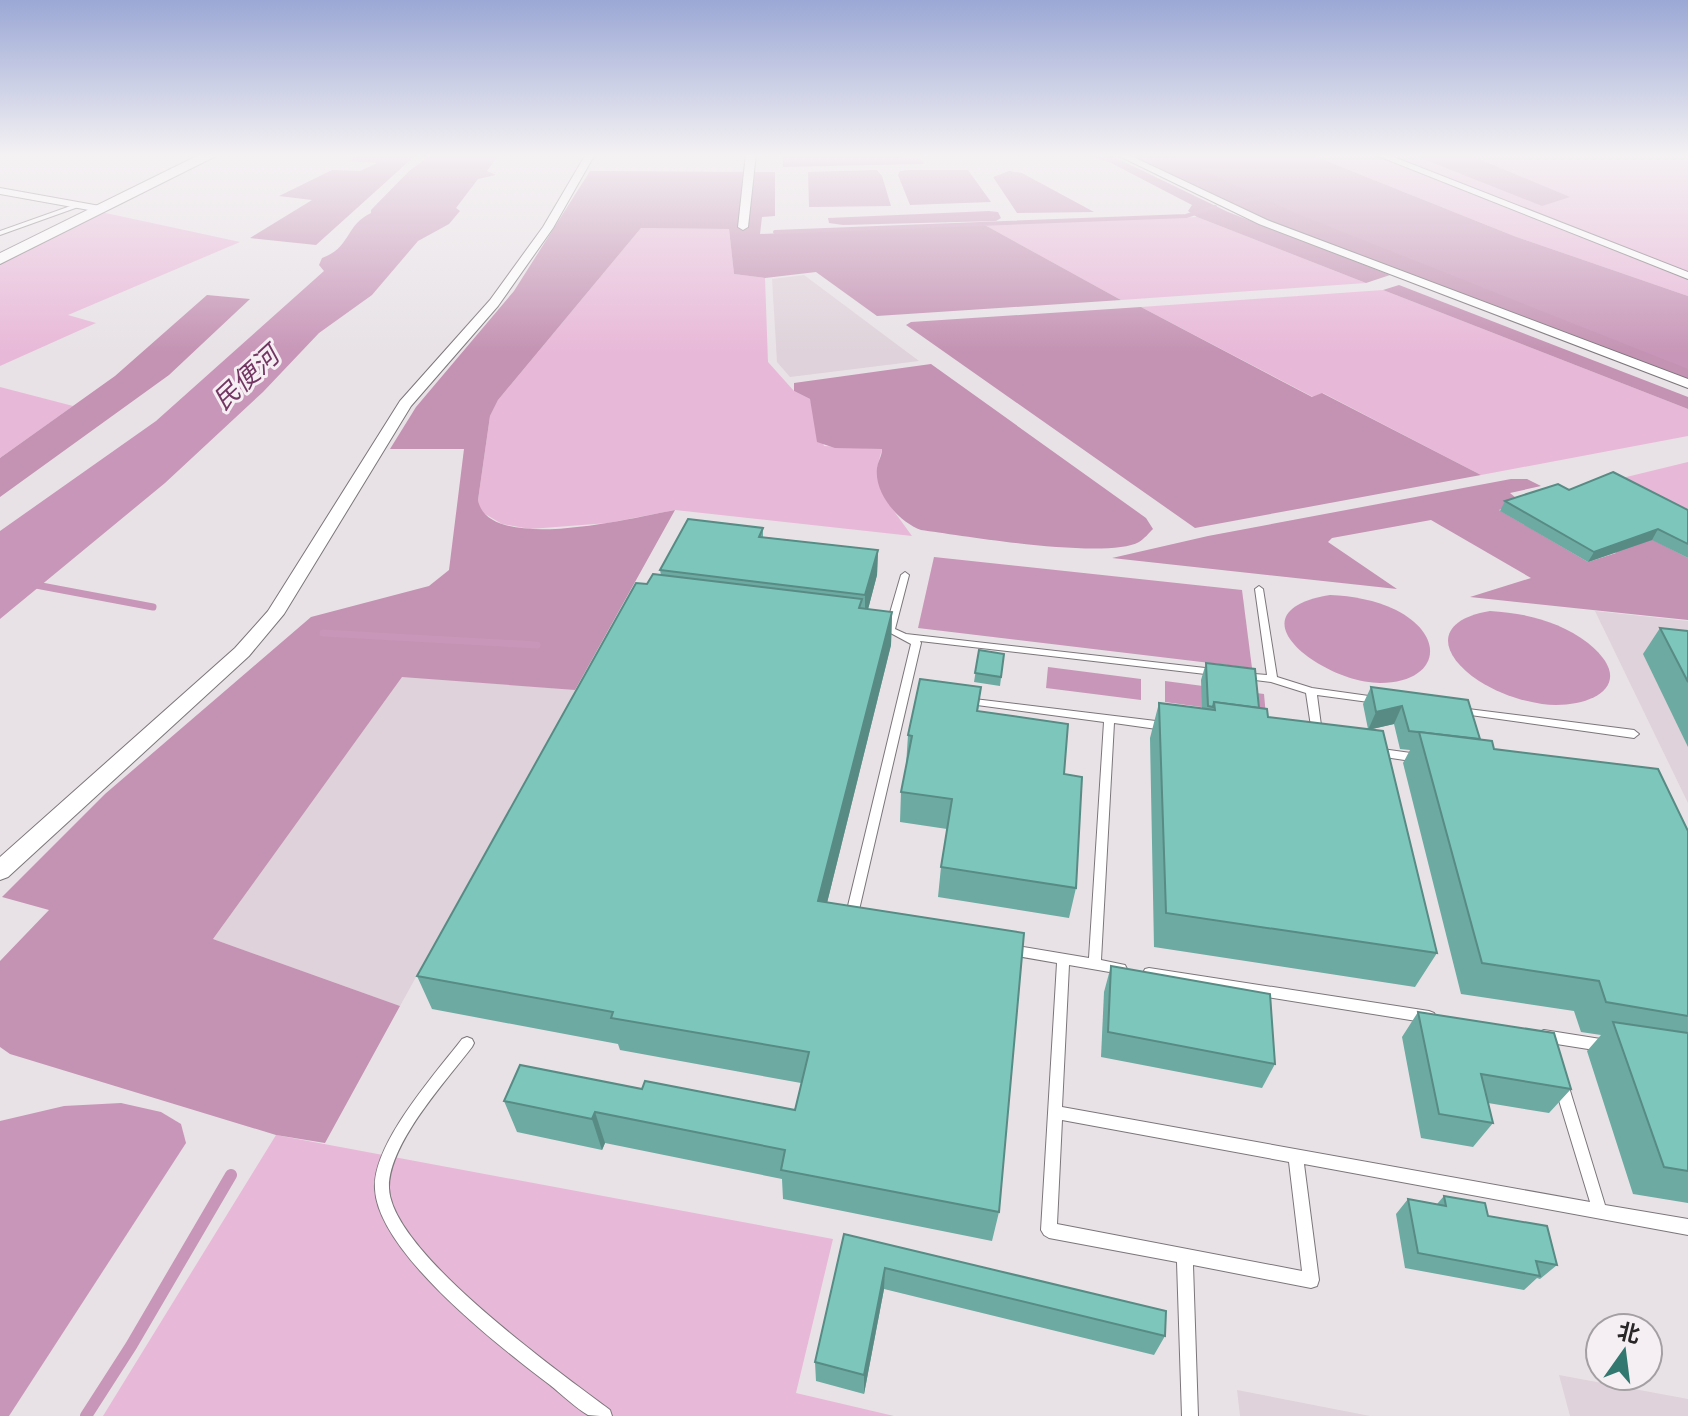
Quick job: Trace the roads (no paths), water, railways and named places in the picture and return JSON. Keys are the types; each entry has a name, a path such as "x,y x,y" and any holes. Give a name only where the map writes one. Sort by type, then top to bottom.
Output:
{"street":[{"path":"0,259 78,220"},
{"path":"0,871 242,652 275,614 405,404 494,303 553,220"},
{"path":"743,227 744,220"},
{"path":"1259,220 1688,384"},
{"path":"1545,220 1688,276"}],"lane":[{"path":"0,233 36,220"},
{"path":"896,633 905,575"},
{"path":"1259,589 1272,679"},
{"path":"875,628 1272,679 1311,691 1388,701"},
{"path":"870,925 855,923 853,910 916,643 896,633"},
{"path":"1311,691 1319,745"},
{"path":"904,693 920,695"},
{"path":"952,699 1184,728"},
{"path":"1449,710 1634,734"},
{"path":"1095,964 1109,719"},
{"path":"1365,751 1426,759"},
{"path":"1004,949 1437,1019"},
{"path":"1063,959 1049,1230 1311,1280 1296,1156"},
{"path":"1530,1033 1550,1050 1600,1211"},
{"path":"467,1043 413,1115 386,1167 382,1191 388,1216 409,1248 506,1342 604,1416"},
{"path":"1550,1050 1625,1048"},
{"path":"1055,1112 1688,1227"},
{"path":"1185,1256 1190,1416"}],"water":[{"name":"民便河","path":"361,220 452,220 418,241 372,295 319,333 263,392 165,483 0,619 0,531 156,421 324,271 319,265 322,258 343,243"},
{"path":"828,220 998,220 843,225 829,223"},
{"path":"1313,220 1474,220 1688,296 1688,369"},
{"path":"934,557 1242,590 1252,668 918,628"},
{"path":"1330,595 1380,604 1412,621 1429,644 1430,656 1425,666 1415,675 1400,681 1380,683 1357,680 1312,660 1295,645 1286,630 1286,616 1300,604"},
{"path":"1490,611 1541,620 1577,635 1603,658 1610,672 1609,683 1591,699 1559,705 1518,699 1479,681 1455,659 1448,638 1451,629 1459,622"},
{"path":"1048,667 1141,679 1141,700 1046,688"},
{"path":"1165,681 1264,694 1266,716 1165,702"},
{"path":"121,1103 161,1112 181,1124 186,1143 9,1416 0,1416 0,1121 64,1106"}],"waterway":[{"path":"775,232 1081,220"},
{"path":"36,585 153,607"},
{"path":"323,633 537,645"},
{"path":"86,1416 131,1346 231,1175"}]}
